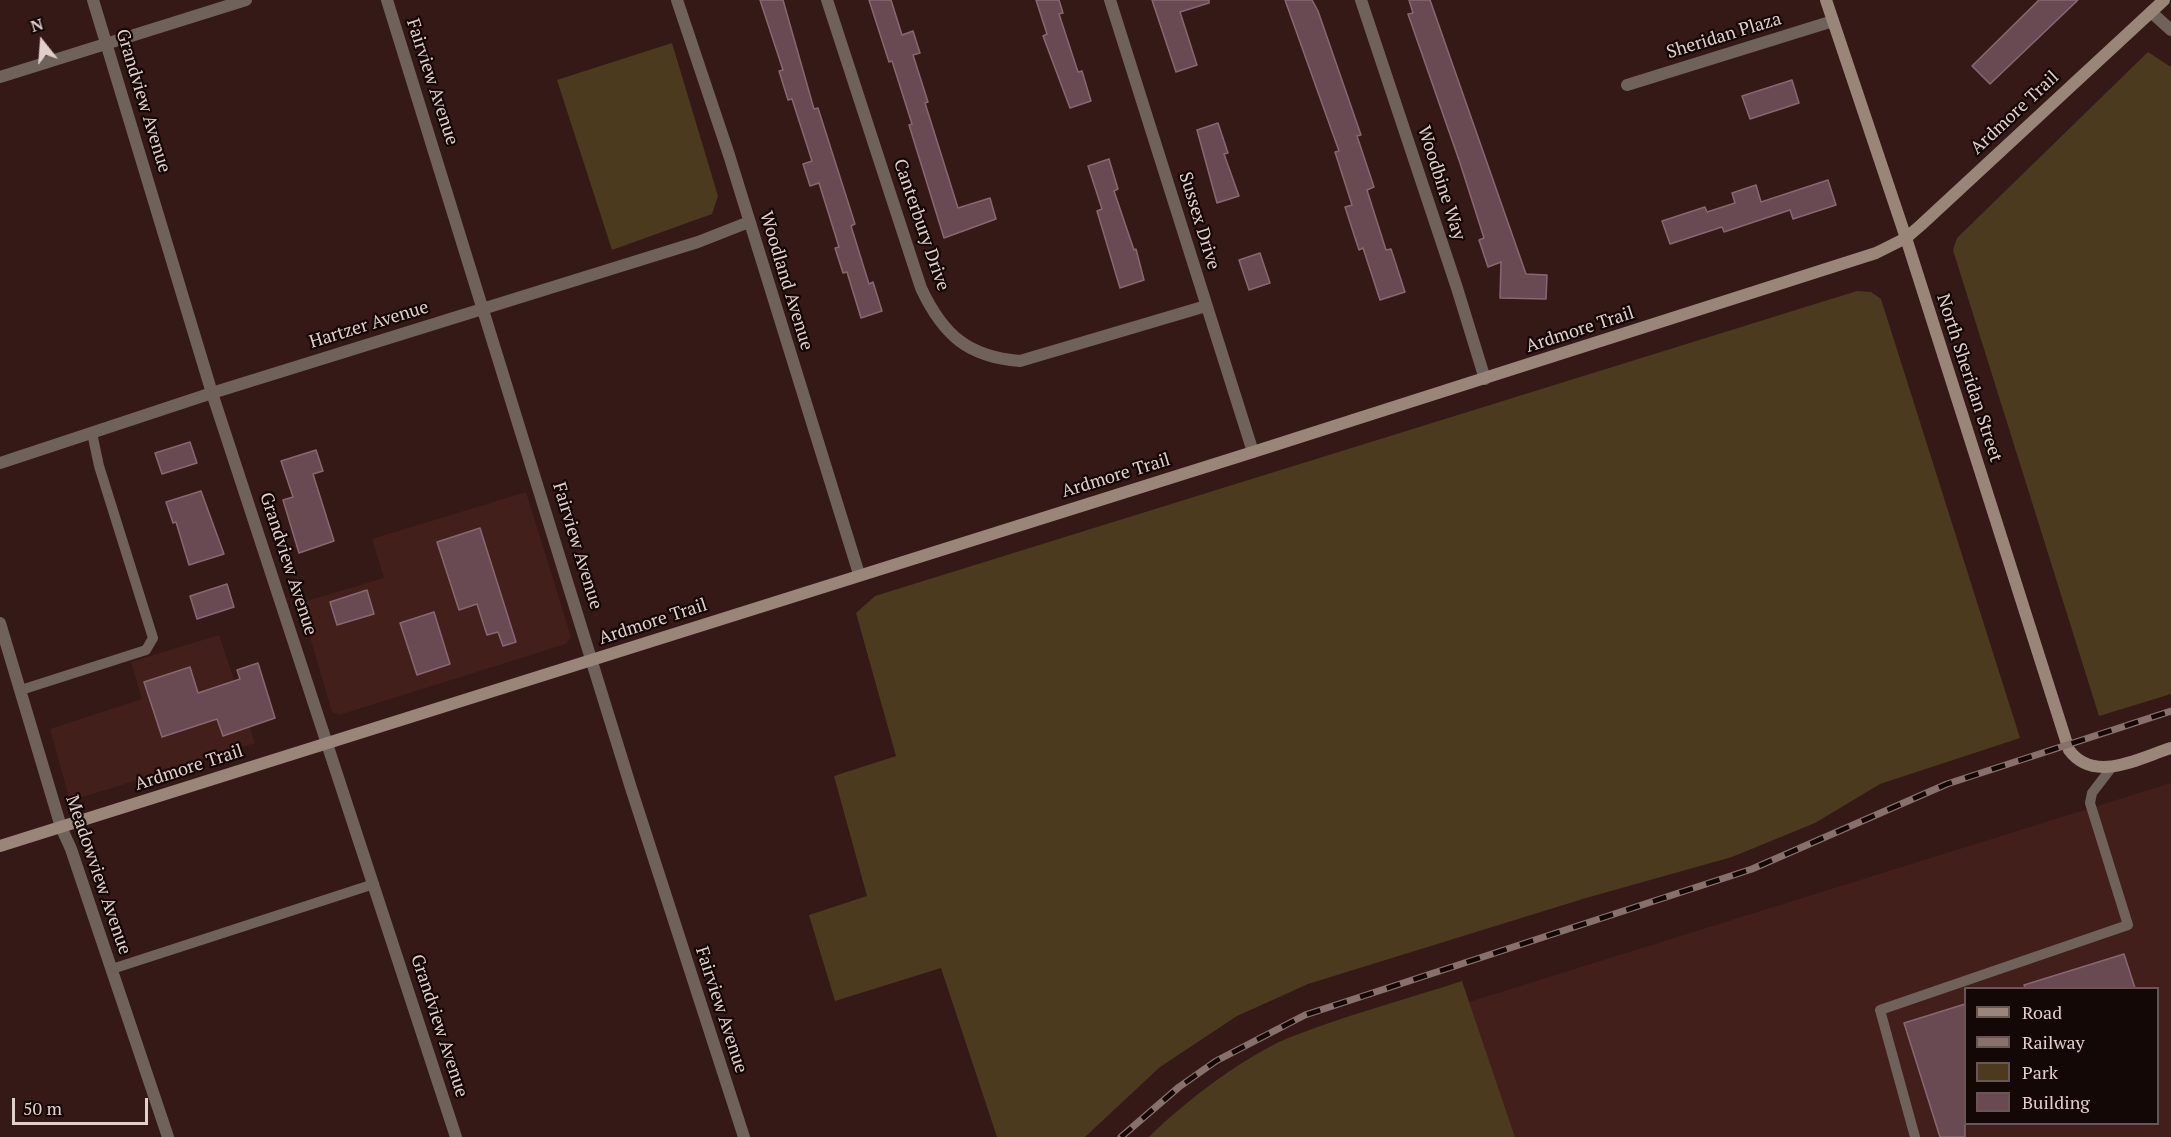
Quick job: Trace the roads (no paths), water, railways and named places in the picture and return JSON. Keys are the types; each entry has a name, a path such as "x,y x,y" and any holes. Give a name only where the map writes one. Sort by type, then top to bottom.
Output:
{"street":[{"name":"Grandview Avenue","path":"93,0 212,393 456,1137"},
{"path":"0,77 246,0"},
{"name":"Fairview Avenue","path":"387,0 592,661 744,1137"},
{"name":"Woodland Avenue","path":"677,0 859,574"},
{"name":"Canterbury Drive","path":"827,0 921,288 932,311 961,344 978,354 999,360 1020,361 1206,306"},
{"name":"Sussex Drive","path":"1110,0 1252,453"},
{"name":"Woodbine Way","path":"1361,0 1485,379"},
{"name":"North Sheridan Street","path":"1826,0 1906,238 2066,745 2081,763 2089,767 2112,767"},
{"name":"Ardmore Trail","path":"0,846 592,661 859,574 1252,453 1876,253 1906,238 2164,0"},
{"path":"2151,12 2171,30"},
{"name":"Sheridan Plaza","path":"1627,85 1833,21"},
{"name":"Hartzer Avenue","path":"0,463 212,393 698,242 749,222"},
{"name":"Meadowview Avenue","path":"0,622 61,827 71,849 168,1137"},
{"path":"2112,767 2171,748"}],"lane":[{"path":"21,690 146,650 153,638 99,466 92,433"},
{"path":"1915,1137 1880,1010 2128,925 2091,803 2092,793 2112,767"},
{"path":"112,969 374,884"}],"railway":[{"path":"1121,1137 1179,1087 1216,1061 1305,1015 1752,869 1947,784 2171,711"}]}
